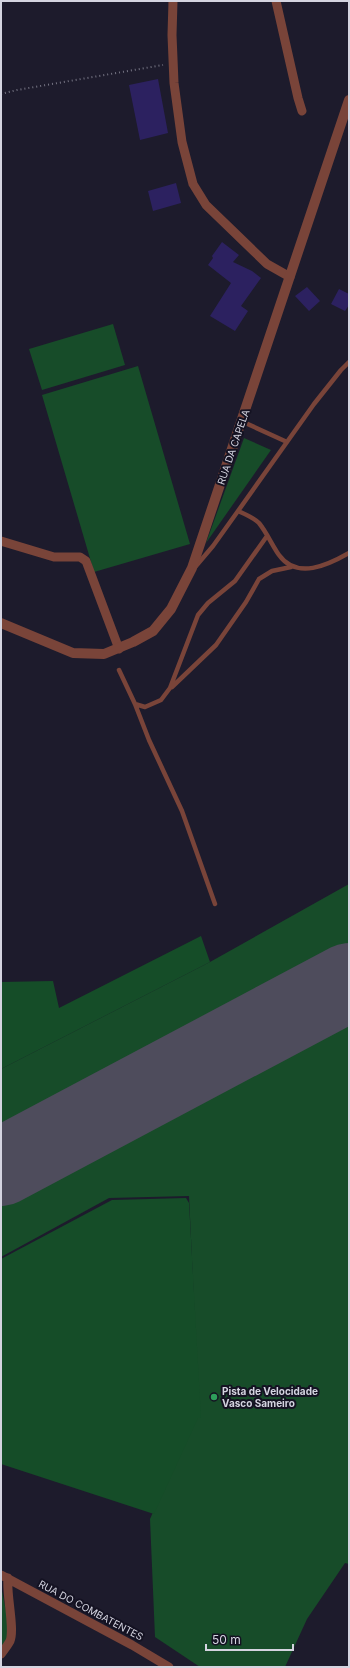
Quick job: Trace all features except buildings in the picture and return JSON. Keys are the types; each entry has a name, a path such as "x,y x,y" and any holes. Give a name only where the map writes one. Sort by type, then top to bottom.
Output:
{"street":[{"path":"173,1 173,63 182,142 193,184 206,205 267,264 290,277"},
{"path":"276,1 302,111"},
{"name":"RUA DA CAPELA","path":"1,623 73,653 104,654 119,649 153,631 171,609 190,572 349,100"},
{"path":"1,540 54,557 80,557 86,561 119,649"},
{"path":"1,1654 10,1640 10,1614 4,1576"},
{"name":"RUA DO COMBATENTES","path":"4,1576 132,1645 169,1667"}],"lane":[{"path":"190,572 213,546 318,398 349,362"},
{"path":"241,421 287,442"},
{"path":"238,511 258,522 280,557 291,567"},
{"path":"170,688 198,615 208,603 235,581 267,536"},
{"path":"135,704 145,707 161,700 170,688 216,645 260,579 272,571 291,567 302,569 330,564 349,553"},
{"path":"119,670 182,811 215,904"}],"path":[{"path":"1,94 25,88 173,63"}],"green space":[{"path":"113,324 125,365 42,390 29,349"},
{"path":"138,366 190,544 94,572 42,395"},
{"path":"244,438 271,450 206,543"},
{"path":"349,884 349,961 1,1144 1,1069 210,962"},
{"path":"201,936 210,962 1,1069 1,982 53,981 59,1008"},
{"path":"349,1005 349,1564 345,1563 307,1619 285,1667 200,1667 155,1637 150,1519 199,1408 189,1196 109,1198 1,1257 1,1190"},
{"path":"186,1198 189,1203 201,1418 198,1418 154,1514 1,1464 1,1259 112,1200"},
{"path":"1,1586 8,1621 9,1636 1,1648"}],"runway":[{"path":"1,1167 349,982"}],"place":[{"name":"Pista de Velocidade Vasco Sameiro","path":"214,1397"}]}
